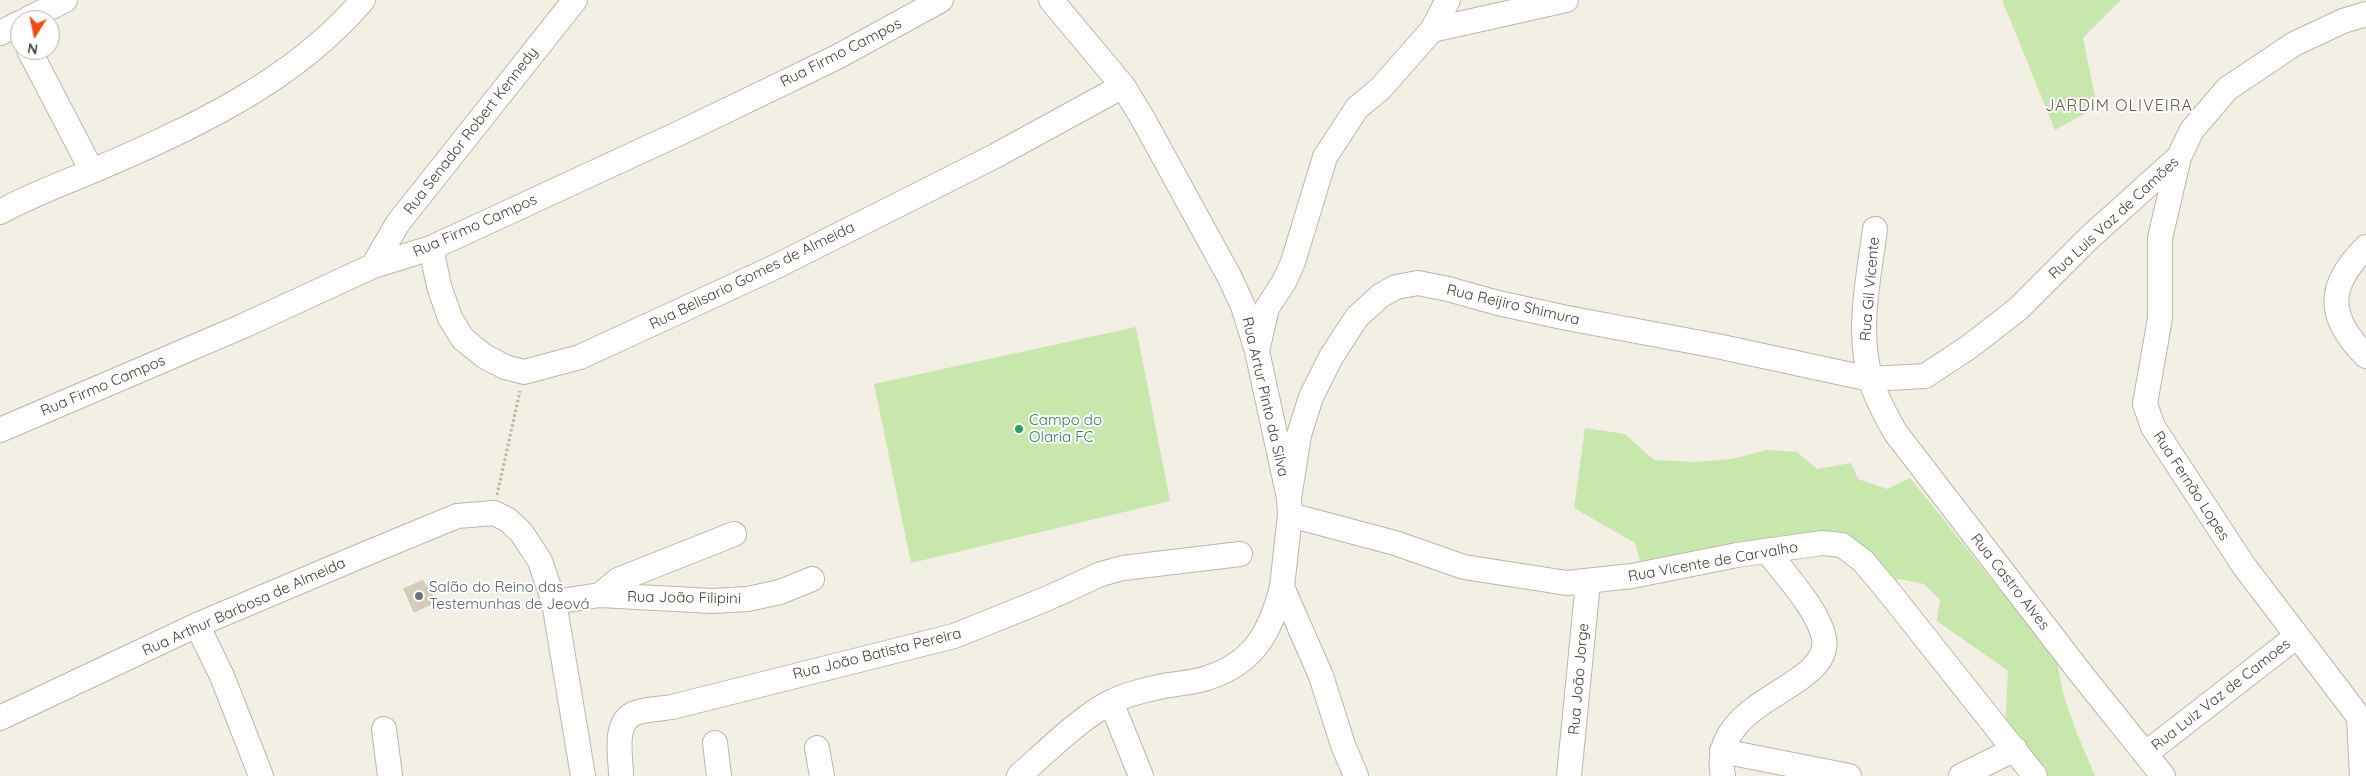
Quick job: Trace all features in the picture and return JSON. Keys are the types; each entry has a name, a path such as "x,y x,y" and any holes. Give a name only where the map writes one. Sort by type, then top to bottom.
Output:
{"street":[{"path":"47,10 65,0"},
{"path":"0,212 29,196 160,141 234,104 314,49 363,0"},
{"name":"Rua Senador Robert Kennedy","path":"373,266 398,223 575,0"},
{"name":"Rua Firmo Campos","path":"0,430 243,326 373,266 430,248 684,131 837,57 941,0"},
{"name":"Rua Artur Pinto da Silva","path":"1052,0 1123,86 1157,144 1229,276 1243,306 1257,351 1289,507 1282,587 1320,676 1342,745 1356,776"},
{"path":"1257,351 1267,308 1284,282 1293,262 1324,157 1358,108 1380,89 1432,30 1448,0"},
{"path":"1432,30 1566,0"},
{"name":"Rua Luis Vaz de Camões","path":"1870,380 1925,376 1969,347 2018,309 2090,236 2179,158 2192,130 2227,89 2294,44 2343,21 2366,14"},
{"path":"34,60 92,171"},
{"name":"Rua Belisario Gomes de Almeida","path":"524,372 580,357 766,272 994,156 1123,86"},
{"name":"Rua Fernão Lopes","path":"2179,158 2160,238 2160,318 2145,404 2153,427 2233,550 2297,636 2362,716"},
{"name":"Rua Gil Vicente","path":"1870,380 1865,350 1866,303 1875,229"},
{"path":"2366,247 2346,270 2337,286 2336,303 2339,319 2356,346 2366,356"},
{"path":"430,248 439,286 450,318 463,339 484,356 504,367 524,372"},
{"name":"Rua Reijiro Shimura","path":"1289,507 1299,435 1310,397 1330,357 1357,317 1380,296 1396,286 1418,284 1448,289 1498,304 1558,317 1717,346 1870,380"},
{"name":"Rua Castro Alves","path":"1870,380 1880,405 1895,432 2070,660 2164,776"},
{"name":"Rua Vicente de Carvalho","path":"1289,507 1464,567 1539,580 1588,582 1632,576 1737,555 1822,543 1837,543 1851,550 1889,592 2035,776"},
{"path":"494,513 508,520 521,532 540,561 554,602 582,776"},
{"name":"Rua Arthur Barbosa de Almeida","path":"0,718 197,625 457,516 494,513"},
{"path":"600,595 618,580 734,534"},
{"path":"1723,776 1722,752 1729,732 1742,718 1810,670 1820,659 1824,649 1820,625 1768,552"},
{"name":"Rua João Batista Pereira","path":"621,776 620,733 622,723 634,714 672,707 954,636 1038,603 1102,574 1123,568 1240,554"},
{"name":"Rua João Filipini","path":"554,602 600,595 712,601 748,599 780,592 812,580"},
{"name":"Rua João Jorge","path":"1569,776 1588,582"},
{"path":"1019,776 1088,718 1111,702 1148,689 1210,678 1244,659 1258,646 1274,616 1282,587"},
{"path":"197,625 222,676 260,776"},
{"name":"Rua Luiz Vaz de Camoes","path":"2145,754 2297,636"},
{"path":"1111,702 1141,776"},
{"path":"2362,716 2362,776"},
{"path":"384,730 390,776"},
{"path":"715,743 719,776"},
{"path":"817,748 822,776"},
{"path":"1961,776 2015,749"},
{"path":"1722,752 1849,776"}],"path":[{"path":"494,513 524,372"}],"green space":[{"path":"2002,0 2121,0 2083,38 2097,107 2055,130"},
{"name":"Campo do Olaria FC","path":"1136,327 1170,501 911,563 874,384"},
{"path":"1585,428 1625,434 1654,460 1695,462 1732,459 1767,450 1797,452 1817,469 1851,463 1858,479 1887,489 1910,478 2057,661 2063,693 2076,731 2095,776 2043,776 2005,731 2008,671 1937,621 1940,600 1924,584 1899,579 1889,586 1851,547 1642,567 1635,543 1574,508"}],"building":[{"name":"Salão do Reino das Testemunhas de Jeová","path":"423,581 436,602 414,612 404,589"}],"place":[{"name":"Campo do Olaria FC","path":"1019,429"},
{"name":"Salão do Reino das Testemunhas de Jeová","path":"419,596"}],"district":[{"name":"JARDIM OLIVEIRA","path":"2119,106"}]}
